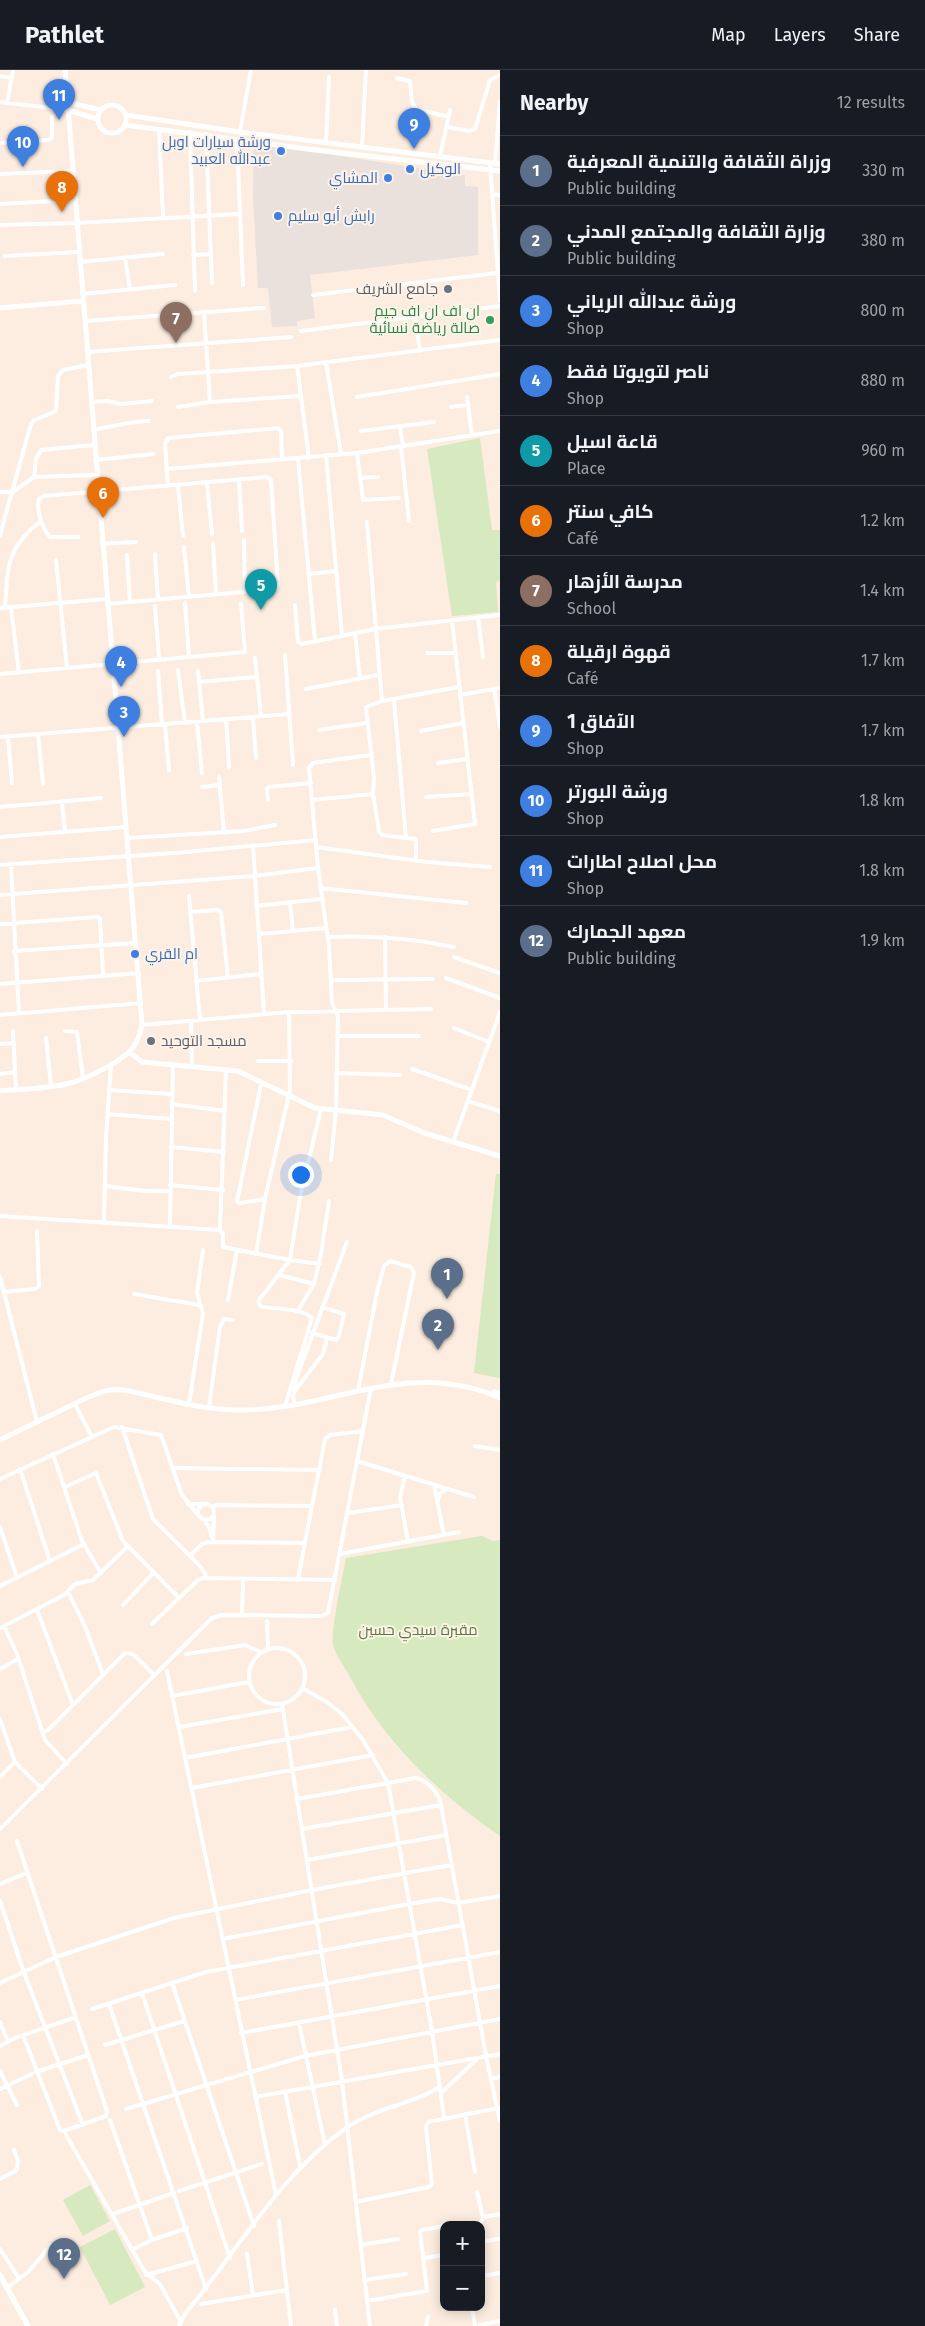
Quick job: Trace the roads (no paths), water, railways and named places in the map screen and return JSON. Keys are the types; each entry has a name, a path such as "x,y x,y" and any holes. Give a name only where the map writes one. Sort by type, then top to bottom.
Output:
{"main road":[{"path":"0,2275 28,2326"}],"street":[{"path":"7,103 13,70"},
{"path":"0,1091 68,1084 83,1078 111,1064 129,1052 140,1036 142,1025 95,460 88,352 78,252 65,70"},
{"path":"240,132 251,70"},
{"path":"362,147 366,70"},
{"path":"447,127 470,131 475,130 490,80 500,75"},
{"path":"0,76 12,78"},
{"path":"326,142 329,77"},
{"path":"397,78 410,81 412,102 416,109 449,117"},
{"path":"0,102 68,110 97,120"},
{"path":"67,102 100,110"},
{"path":"500,102 495,164 491,170 500,301"},
{"path":"126,115 125,125 119,132 106,133 100,128 97,120 100,110 108,105 116,105 126,115 240,132 495,164"},
{"path":"440,157 450,110"},
{"path":"0,143 49,140 52,135 52,118"},
{"path":"125,125 500,171"},
{"path":"159,129 163,217"},
{"path":"190,132 191,215 195,291"},
{"path":"206,134 212,283"},
{"path":"237,140 243,285"},
{"path":"0,174 72,171"},
{"path":"492,194 500,195"},
{"path":"0,204 74,200"},
{"path":"0,225 240,214"},
{"path":"4,256 78,252"},
{"path":"79,262 163,254"},
{"path":"193,255 211,254"},
{"path":"125,258 130,289"},
{"path":"313,295 497,273"},
{"path":"82,294 175,285"},
{"path":"0,308 82,301"},
{"path":"301,331 500,306"},
{"path":"85,321 264,308"},
{"path":"204,313 210,402"},
{"path":"415,317 420,351"},
{"path":"88,352 290,337"},
{"path":"171,377 173,374 326,363 500,340"},
{"path":"326,363 341,454"},
{"path":"0,535 31,424 33,421 57,409 59,374 66,368 88,366"},
{"path":"297,366 309,458"},
{"path":"357,397 500,374"},
{"path":"178,407 210,402 300,396"},
{"path":"467,397 472,435"},
{"path":"91,402 108,401 122,404 152,401"},
{"path":"451,407 468,405"},
{"path":"93,430 115,427 124,422 149,421"},
{"path":"361,431 400,428 434,422"},
{"path":"168,486 165,441 168,438 278,428 281,432 282,459"},
{"path":"400,428 409,521"},
{"path":"166,468 357,453 500,431"},
{"path":"34,478 34,466 41,450 94,445"},
{"path":"357,453 362,499 365,502 399,498"},
{"path":"95,460 154,454"},
{"path":"326,455 342,636"},
{"path":"298,458 315,641"},
{"path":"0,492 13,492 34,478 97,475"},
{"path":"360,478 378,477"},
{"path":"41,521 19,540 8,572 3,608 60,602 130,602 276,589 278,584 271,480 267,478 98,491 44,496 39,499 37,505 41,521 50,537 78,537"},
{"path":"239,480 242,531"},
{"path":"207,483 212,534"},
{"path":"178,486 183,536"},
{"path":"367,522 378,675 382,701"},
{"path":"244,540 245,591"},
{"path":"102,544 136,542"},
{"path":"213,544 216,593"},
{"path":"184,547 189,596"},
{"path":"155,554 158,599"},
{"path":"127,555 130,602"},
{"path":"56,560 67,668"},
{"path":"310,574 336,571"},
{"path":"185,603 189,656"},
{"path":"0,674 159,658 245,652 241,603"},
{"path":"155,606 159,658"},
{"path":"295,606 298,642 315,641 376,629 500,615"},
{"path":"12,607 19,673"},
{"path":"478,618 483,657"},
{"path":"433,831 474,824 452,621"},
{"path":"355,633 360,678"},
{"path":"427,653 455,653"},
{"path":"285,655 293,765"},
{"path":"255,658 261,716"},
{"path":"178,670 185,722"},
{"path":"158,671 169,770"},
{"path":"198,671 203,721"},
{"path":"306,689 378,675"},
{"path":"199,682 257,677"},
{"path":"416,860 416,839 382,835 379,831 373,794 374,778 366,706 382,701 459,687"},
{"path":"494,688 500,727"},
{"path":"460,695 500,688"},
{"path":"394,700 406,838"},
{"path":"0,737 290,714"},
{"path":"253,717 256,758"},
{"path":"226,719 229,767"},
{"path":"197,722 202,773"},
{"path":"319,730 367,723"},
{"path":"421,731 463,723"},
{"path":"38,734 43,784"},
{"path":"8,736 12,783"},
{"path":"331,1160 336,1111 338,1016 334,1010 328,937 321,899 309,768 313,763 370,755"},
{"path":"438,763 467,759"},
{"path":"218,777 224,832"},
{"path":"268,800 267,788 269,787 311,783"},
{"path":"202,787 219,785"},
{"path":"312,800 373,794"},
{"path":"426,798 471,794"},
{"path":"0,807 101,798"},
{"path":"62,802 65,832"},
{"path":"127,838 224,832 275,825"},
{"path":"0,836 126,827"},
{"path":"0,866 316,840"},
{"path":"253,845 264,1014"},
{"path":"316,847 416,860 490,866"},
{"path":"11,865 14,951 19,1013"},
{"path":"0,895 254,876 318,868"},
{"path":"320,888 466,903"},
{"path":"189,896 200,1020"},
{"path":"256,906 321,899"},
{"path":"290,902 293,931"},
{"path":"190,912 218,910 220,912 228,977"},
{"path":"0,924 98,917 103,976"},
{"path":"259,934 325,928"},
{"path":"328,937 416,939 454,947"},
{"path":"385,937 386,1009"},
{"path":"14,951 136,943"},
{"path":"454,957 500,973"},
{"path":"0,984 139,973"},
{"path":"196,981 261,974"},
{"path":"446,978 500,998"},
{"path":"331,980 433,979"},
{"path":"0,1015 141,1003"},
{"path":"142,1025 289,1012 430,1009"},
{"path":"256,1254 265,1199 289,1097 291,1061 289,1012"},
{"path":"453,1142 489,1042 498,1024 500,1012"},
{"path":"191,1021 192,1066"},
{"path":"454,1028 489,1042"},
{"path":"13,1031 16,1090"},
{"path":"65,1031 77,1032 83,1078"},
{"path":"337,1036 419,1036"},
{"path":"46,1038 51,1086"},
{"path":"0,1044 14,1043"},
{"path":"129,1052 142,1062 238,1071 289,1097"},
{"path":"258,1061 291,1061"},
{"path":"104,1221 104,1186 111,1064"},
{"path":"170,1226 173,1064"},
{"path":"220,1230 223,1190 226,1069"},
{"path":"412,1069 472,1090"},
{"path":"233,1070 289,1097 321,1109 384,1115 424,1134 500,1156"},
{"path":"0,1074 16,1072"},
{"path":"336,1073 400,1075"},
{"path":"262,1085 236,1201 240,1204 265,1199"},
{"path":"109,1090 172,1094"},
{"path":"468,1101 500,1110"},
{"path":"172,1104 225,1111"},
{"path":"285,1407 312,1318 298,1312 262,1307 259,1304 259,1300 290,1260 300,1197 321,1109"},
{"path":"108,1114 171,1119"},
{"path":"171,1147 224,1152"},
{"path":"170,1185 223,1190"},
{"path":"104,1186 145,1191 170,1191"},
{"path":"298,1312 314,1284 320,1264 329,1201"},
{"path":"0,1216 104,1221 220,1230 224,1234 223,1246 256,1254 320,1264"},
{"path":"4,1292 35,1289 39,1286 37,1231"},
{"path":"295,1405 293,1394 312,1333 347,1242"},
{"path":"189,1404 203,1313 199,1305 197,1293 203,1250"},
{"path":"228,1300 237,1250"},
{"path":"358,1391 377,1292 384,1266 390,1261 410,1267 414,1273 392,1384"},
{"path":"278,1275 314,1284"},
{"path":"0,1277 36,1422"},
{"path":"134,1294 199,1305"},
{"path":"312,1333 327,1338 338,1338 344,1314 322,1307"},
{"path":"209,1407 220,1327 224,1319 233,1320"},
{"path":"293,1394 323,1354 327,1338"},
{"path":"0,1440 104,1391 116,1390 189,1404 234,1410 285,1407 392,1384 431,1381 492,1394 500,1398"},
{"path":"0,1829 212,1618 221,1615 324,1616 330,1610 371,1388"},
{"path":"492,1394 494,1392 500,1393"},
{"path":"75,1404 91,1436"},
{"path":"0,1479 114,1427 162,1435 182,1495 210,1529 213,1542"},
{"path":"122,1427 150,1514 156,1523 203,1570 207,1577"},
{"path":"298,1579 326,1437 363,1430"},
{"path":"475,1446 500,1450"},
{"path":"53,1454 84,1544 101,1573"},
{"path":"357,1461 474,1497"},
{"path":"174,1468 320,1470"},
{"path":"20,1469 50,1561"},
{"path":"64,1487 96,1473 114,1522 127,1547 179,1598"},
{"path":"405,1476 400,1492 408,1542"},
{"path":"434,1485 444,1535"},
{"path":"438,1500 440,1493 447,1489"},
{"path":"188,1504 212,1507 216,1505 312,1506"},
{"path":"201,1518 200,1508 206,1505"},
{"path":"348,1513 402,1505"},
{"path":"212,1507 214,1514 213,1542"},
{"path":"201,1518 210,1520 214,1514"},
{"path":"0,1527 17,1577"},
{"path":"340,1554 459,1532"},
{"path":"190,1556 204,1543 305,1543"},
{"path":"0,1586 84,1544"},
{"path":"67,1764 49,1745 18,1659 2,1627 68,1592 75,1584 91,1582 127,1547"},
{"path":"123,1606 153,1573"},
{"path":"152,1624 198,1580 207,1577 335,1580"},
{"path":"242,1615 243,1579"},
{"path":"68,1592 84,1624 103,1674"},
{"path":"37,1610 73,1705"},
{"path":"267,1621 268,1648"},
{"path":"186,1654 245,1645 261,1652"},
{"path":"268,1648 283,1648 296,1655 305,1673 302,1688 294,1698 282,1704 271,1704 261,1700 253,1692 249,1682 248,1672 251,1662 268,1648"},
{"path":"43,1732 48,1730 123,1654 133,1654 154,1674"},
{"path":"0,1669 18,1659"},
{"path":"167,1671 276,2195"},
{"path":"172,1696 249,1682"},
{"path":"302,1688 334,1707 373,1755 388,1783 432,2031 444,2118"},
{"path":"282,1704 342,2081 370,2326"},
{"path":"179,1727 283,1709"},
{"path":"0,1720 15,1762 42,1789"},
{"path":"185,1758 352,1727"},
{"path":"192,1788 373,1755"},
{"path":"0,1777 15,1762"},
{"path":"297,1799 413,1778 420,1779 437,1794 441,1805 486,2056 499,2108 500,2121"},
{"path":"302,1829 441,1805"},
{"path":"307,1860 446,1835"},
{"path":"17,1841 107,2114 105,2117 64,2131 60,2130 34,2073 24,2035"},
{"path":"0,1982 23,1970 56,1957 174,1918 312,1890 451,1865"},
{"path":"0,1884 28,1874"},
{"path":"223,1939 409,1904 440,1900 458,1903 500,1896"},
{"path":"0,1901 23,1970 83,2125"},
{"path":"92,2009 172,1983 229,1968 463,1925"},
{"path":"235,2000 500,1952"},
{"path":"172,1983 254,2226"},
{"path":"242,2033 500,1986"},
{"path":"142,1993 230,2258"},
{"path":"109,2004 177,2192 206,2288"},
{"path":"0,2046 24,2035 76,2018"},
{"path":"126,2109 305,2056 500,2019"},
{"path":"105,2045 184,2021"},
{"path":"0,2022 8,2042"},
{"path":"299,2023 324,2145"},
{"path":"255,2097 500,2054"},
{"path":"0,2089 34,2073 88,2055"},
{"path":"441,2093 478,2058"},
{"path":"0,2072 17,2105"},
{"path":"491,2079 500,2077"},
{"path":"66,2135 133,2249 146,2275 160,2284 180,2324 276,2195 300,2166 348,2126 368,2116 430,2094 440,2087"},
{"path":"285,2091 300,2166"},
{"path":"356,2202 431,2186 433,2182 426,2125 429,2121 499,2108"},
{"path":"465,2114 476,2172"},
{"path":"110,2120 152,2240"},
{"path":"0,2180 17,2170 18,2161 14,2150"},
{"path":"112,2214 262,2164"},
{"path":"476,2192 482,2218 481,2221"},
{"path":"482,2218 500,2214"},
{"path":"279,2221 291,2326"},
{"path":"367,2301 425,2292 428,2287 420,2231 440,2227"},
{"path":"133,2249 152,2240 187,2228"},
{"path":"361,2245 398,2239"},
{"path":"485,2241 500,2239"},
{"path":"7,2288 18,2277 28,2272 51,2245"},
{"path":"0,2249 18,2277"},
{"path":"248,2254 253,2296"},
{"path":"423,2258 440,2256"},
{"path":"146,2275 197,2261"},
{"path":"485,2275 500,2273"},
{"path":"365,2280 406,2274"},
{"path":"201,2304 287,2290"},
{"path":"335,2310 337,2326"},
{"path":"473,2311 478,2325 500,2321"},
{"path":"426,2326 428,2317"}],"place":[{"name":"محل اصلاح اطارات","path":"59,120"},
{"name":"الآفاق 1","path":"414,149"},
{"name":"ورشة سيارات اوبل عبدالله العبيد","path":"281,151"},
{"name":"ورشة البورتر","path":"23,167"},
{"name":"الوكيل","path":"410,169"},
{"name":"المشاي","path":"388,178"},
{"name":"قهوة ارقيلة","path":"62,212"},
{"name":"رابش أبو سليم","path":"278,216"},
{"name":"جامع الشريف","path":"448,289"},
{"name":"ان اف ان اف جيم صالة رياضة نسائية","path":"490,320"},
{"name":"مدرسة الأزهار","path":"176,343"},
{"name":"كافي سنتر","path":"103,518"},
{"name":"قاعة اسيل","path":"261,610"},
{"name":"ناصر لتويوتا فقط","path":"121,687"},
{"name":"ورشة عبدالله الرياني","path":"124,737"},
{"name":"ام القري","path":"135,954"},
{"name":"مسجد التوحيد","path":"151,1041"},
{"name":"وزراة الثقافة والتنمية المعرفية","path":"447,1299"},
{"name":"وزارة الثقافة والمجتمع المدني","path":"438,1350"},
{"name":"معهد الجمارك","path":"64,2279"}],"park label":[{"name":"مقبرة سيدي حسين","path":"418,1630"}]}
